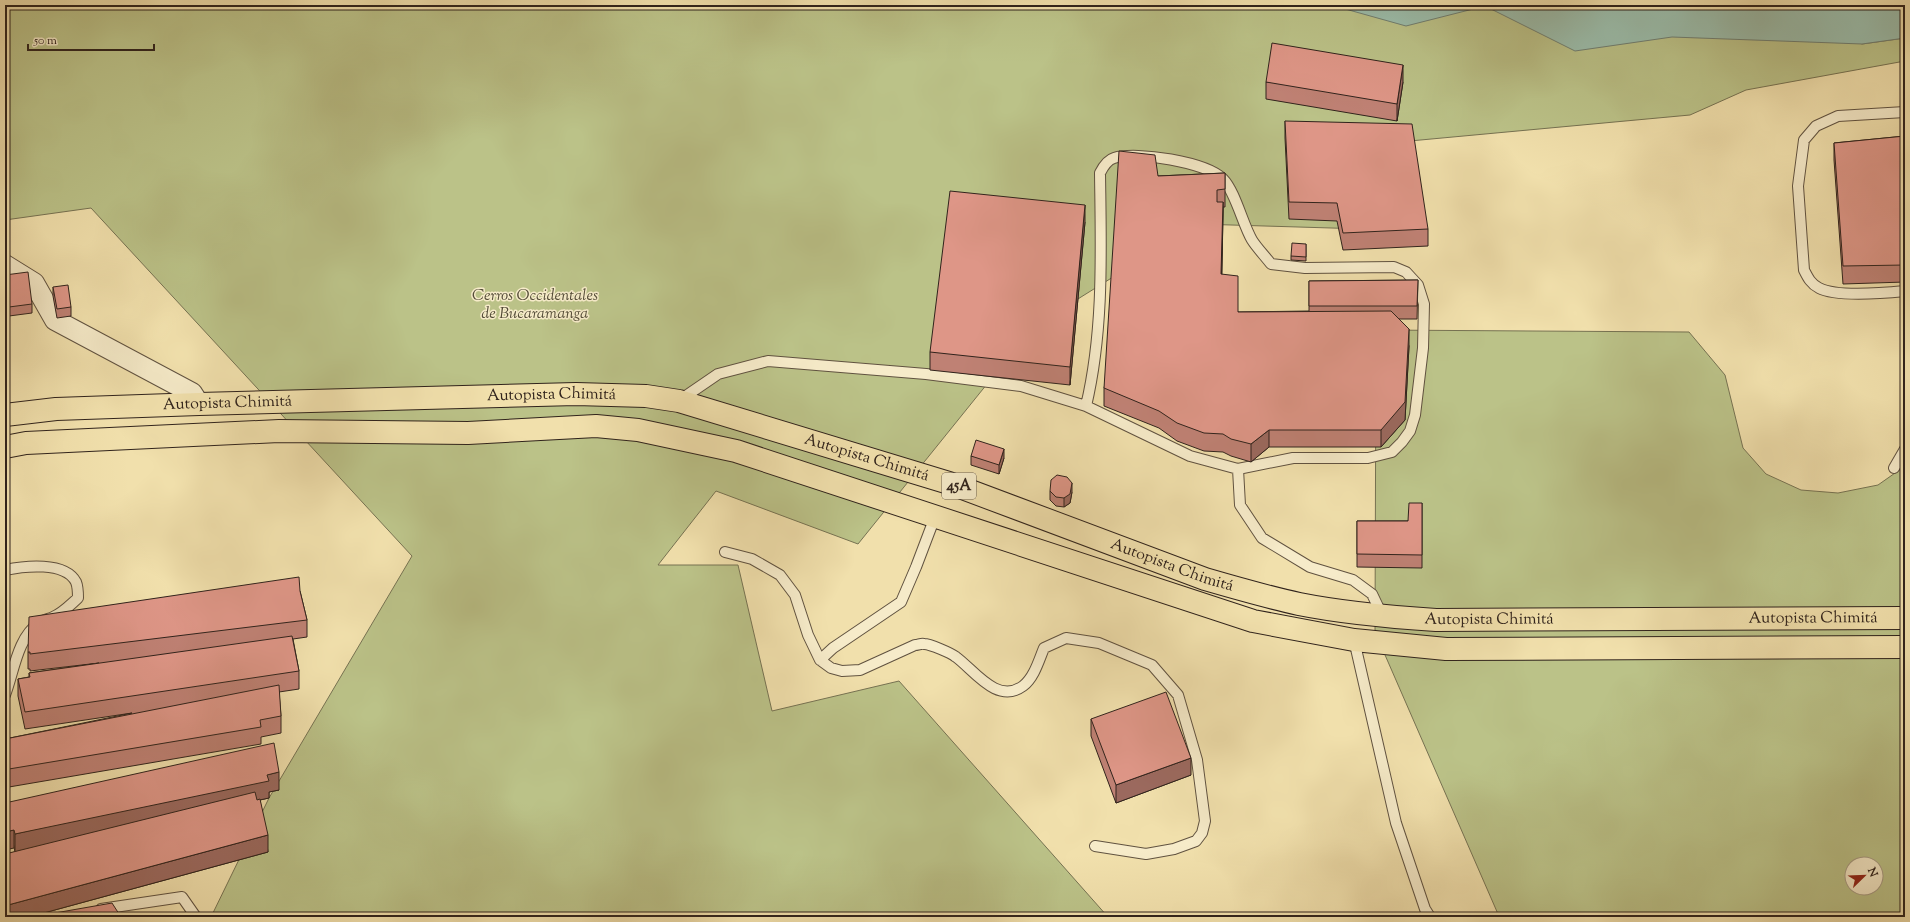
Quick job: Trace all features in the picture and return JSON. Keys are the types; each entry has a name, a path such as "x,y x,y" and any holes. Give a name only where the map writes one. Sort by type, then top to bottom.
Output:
{"highway":[{"name":"Autopista Chimitá","path":"5,415 56,409 199,404 576,394 646,396 679,401 949,483 1218,583 1300,604 1383,617 1436,620 1905,618"},
{"name":"Autopista Chimitá","path":"5,447 26,443 206,433 279,431 468,433 596,426 638,430 736,451 1253,621 1354,640 1446,649 1905,647"}],"street":[{"path":"5,265 34,283 55,320 192,393 199,404"}],"lane":[{"path":"1905,112 1838,116 1816,126 1804,140 1798,186 1804,270 1809,281 1819,289 1831,292 1905,291"},
{"path":"679,401 718,374 768,361 926,374 1021,386 1086,406 1190,456 1238,469 1293,458 1368,458 1392,452 1410,431 1415,414 1423,348 1424,304 1418,285 1406,272 1394,266 1306,268 1271,264 1252,240 1224,180 1213,172 1189,163 1145,156 1114,158 1104,165 1100,173 1101,263 1098,326 1091,386 1086,406"},
{"path":"1894,468 1905,449"},
{"path":"1238,469 1240,505 1262,538 1310,567 1353,580 1372,594 1383,617"},
{"path":"820,660 833,648 901,602 916,567 934,517"},
{"path":"726,552 752,559 780,575 795,595 808,635 820,660 831,668 842,671 860,670 915,645 924,644 955,656 978,677 997,690 1009,692 1024,686 1033,672 1044,648 1066,638 1099,643 1152,665 1178,695 1197,760 1205,821 1202,833 1196,841 1174,849 1146,854 1095,846"},
{"path":"5,570 38,566 58,568 76,581 78,598 68,608 55,616 39,622 27,634 20,649 5,695"},
{"path":"1354,640 1396,823 1425,909 1430,917"},
{"path":"92,911 182,897 196,917"}],"green space":[{"name":"Cerros Occidentales de Bucaramanga","path":"5,5 1749,5 1862,44 1905,38 1905,61 1746,90 1690,115 1399,142 1398,230 1198,224 1033,327 858,544 716,491 658,565 738,565 772,711 899,681 1108,917 211,917 269,798 412,556 91,208 5,220"},
{"path":"1376,330 1689,332 1725,375 1743,448 1766,474 1801,490 1838,493 1878,485 1905,466 1905,917 1543,917 1498,914 1375,632"}],"shaded area":[{"path":"1331,5 1905,5 1905,38 1862,44 1672,37 1575,51 1485,6 1406,26"}],"building":[{"path":"1272,43 1403,65 1397,104 1266,82"},
{"path":"1285,121 1412,124 1428,229 1343,233 1337,203 1289,202"},
{"path":"1905,136 1905,265 1843,266 1834,143"},
{"path":"1119,151 1155,155 1158,176 1225,173 1225,189 1217,190 1217,202 1223,202 1221,274 1238,276 1238,312 1391,311 1409,329 1405,402 1381,430 1269,430 1251,444 1231,439 1223,434 1204,433 1177,423 1159,411 1104,388"},
{"path":"950,191 1085,205 1070,367 930,352"},
{"path":"1292,243 1306,244 1306,257 1291,256"},
{"path":"28,272 32,304 9,307 5,275"},
{"path":"1418,280 1417,306 1309,306 1309,281"},
{"path":"68,285 71,307 57,309 53,287"},
{"path":"976,440 1004,449 999,465 971,456"},
{"path":"1057,475 1067,477 1072,483 1070,494 1064,498 1056,497 1050,491 1051,480"},
{"path":"1409,503 1422,503 1422,555 1357,554 1357,521 1408,521"},
{"path":"299,577 300,591 307,620 30,654 30,652 28,652 29,617"},
{"path":"292,636 299,671 25,712 18,679 30,677 29,673"},
{"path":"279,685 281,716 260,720 261,727 9,769 8,764 5,765 5,739"},
{"path":"1166,692 1191,758 1116,785 1091,719"},
{"path":"274,743 279,772 267,775 269,781 15,834 14,830 5,832 5,803"},
{"path":"255,792 257,800 260,799 268,835 8,905 5,897 5,854"},
{"path":"112,903 121,917 32,917"}]}
